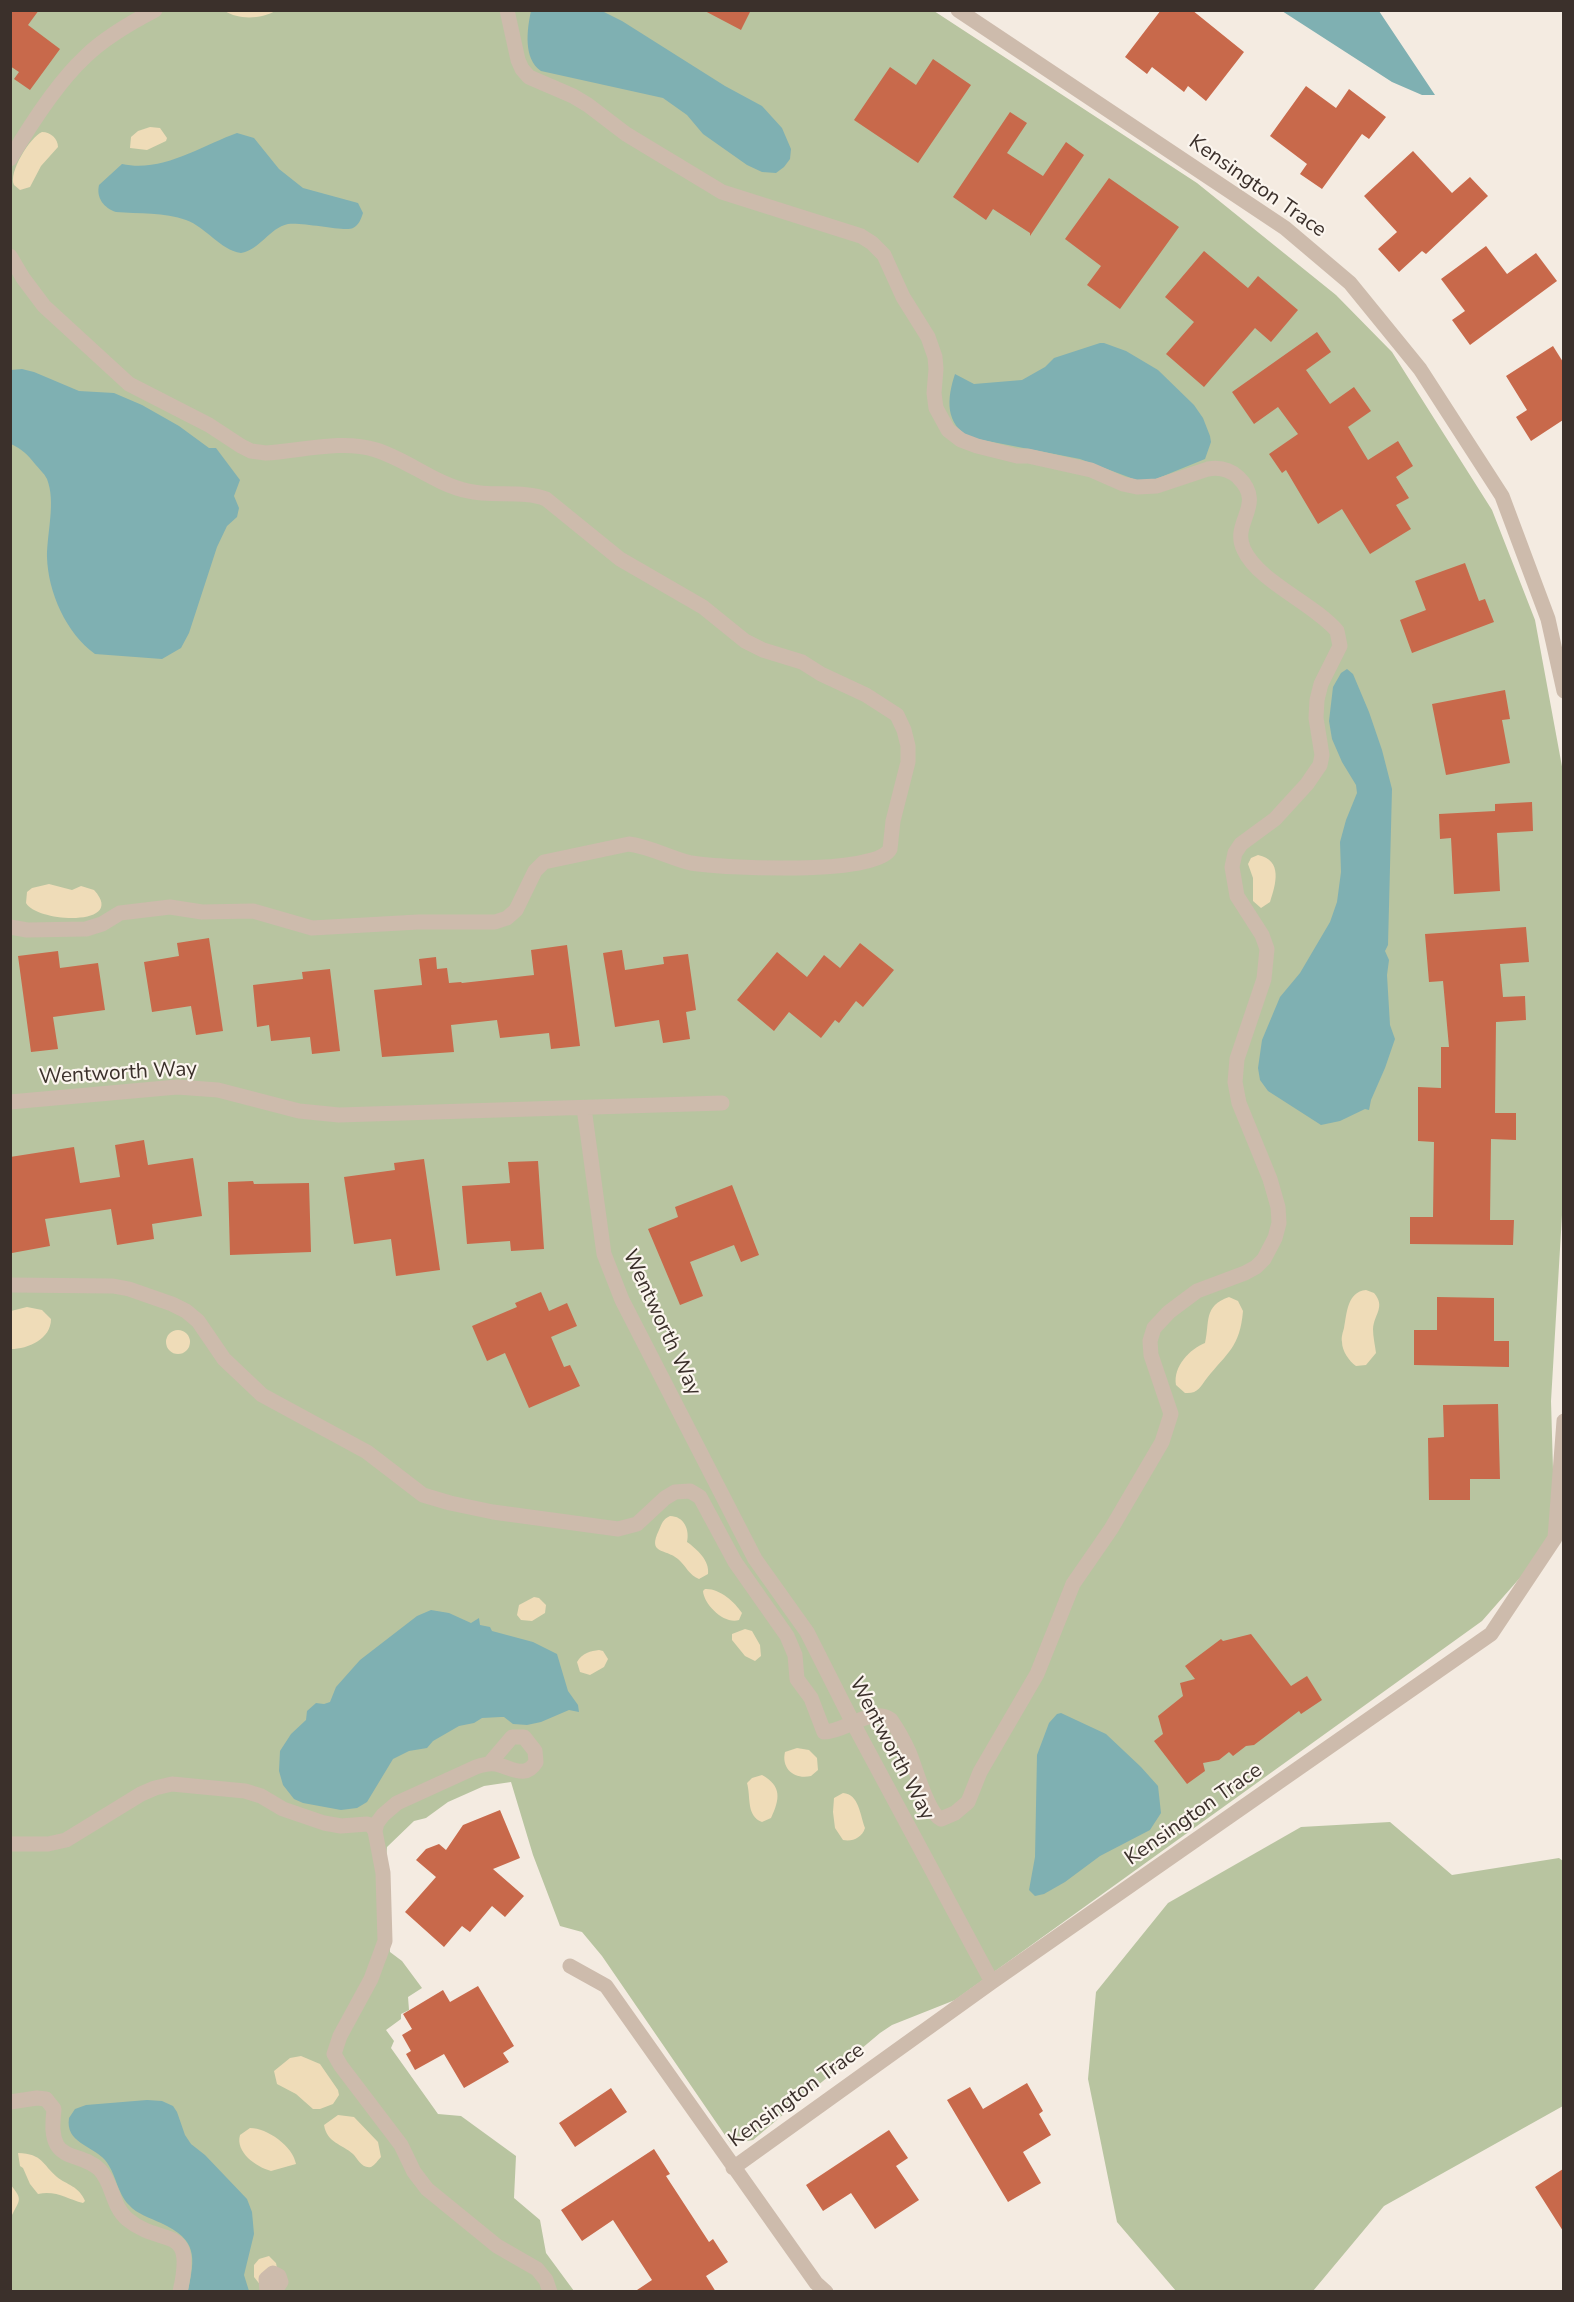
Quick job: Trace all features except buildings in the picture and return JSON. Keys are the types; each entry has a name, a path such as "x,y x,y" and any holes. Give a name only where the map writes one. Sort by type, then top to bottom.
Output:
{"street":[{"path":"10,159 42,110 85,56 155,10"},
{"path":"10,1286 113,1286 129,1289 180,1307 198,1321 216,1349 262,1395 367,1452 413,1489 437,1500 494,1512 618,1529 637,1524 665,1498 675,1492 690,1491 696,1494 705,1503 735,1562 787,1636 795,1655 797,1679 811,1698 824,1732 878,1715 891,1719 909,1752 931,1806 939,1819 948,1817 968,1802 980,1772 1037,1674 1073,1584 1111,1529 1162,1442 1171,1414 1151,1355 1150,1341 1154,1328 1169,1312 1197,1291 1256,1267 1268,1253 1275,1238 1279,1223 1278,1207 1270,1179 1239,1103 1234,1082 1237,1059 1264,979 1267,949 1262,935 1237,896 1232,867 1235,853 1241,844 1275,819 1307,784 1320,765 1322,755 1316,718 1317,700 1320,684 1340,646 1339,635 1329,623 1258,568 1246,554 1241,541 1241,531 1250,509 1250,497 1240,480 1228,471 1208,469 1157,486 1137,487 1123,484 1091,470 978,447 953,434 943,423 936,408 934,393 936,369 928,337 903,297 880,250 861,236 722,192 626,134 573,96 529,77 518,60 507,10"},
{"name":"Kensington Trace","path":"958,10 1285,228 1350,283 1420,369 1502,496 1548,619 1563,691"},
{"path":"10,256 44,306 122,378 142,392 199,419 251,451 266,453 360,446 403,461 437,480 465,491 546,499 620,560 703,607 745,642 802,662 892,711 901,722 908,755 907,770 892,821 890,849 881,858 869,862 796,869 755,868 693,863 672,858 643,845 629,844 544,862 535,871 516,910 507,918 495,922 418,922 312,928 253,911 202,912 170,907 120,913 102,924 86,929 27,930 10,927"},
{"name":"Wentworth Way","path":"10,1102 177,1087 218,1090 299,1111 339,1115 584,1108 604,1254 622,1300 755,1558 807,1632 853,1724 992,1982"},
{"path":"584,1108 722,1103"},
{"name":"Kensington Trace","path":"733,2168 992,1982 1491,1634 1555,1538 1563,1421"},
{"path":"489,1764 446,1779 397,1803 383,1815 375,1831 382,1873 385,1941 371,1979 340,2036 335,2048 336,2058 401,2145 414,2172 427,2189 497,2246 537,2269 546,2280 550,2292"},
{"path":"10,1844 48,1844 66,1840 141,1794 172,1784 245,1791 261,1796 283,1809 324,1823 341,1826 367,1824 375,1831"},
{"path":"570,1966 606,1986 733,2168 816,2283 826,2292"},
{"path":"10,2102 46,2099 54,2109 53,2132 59,2148 69,2155 90,2161 99,2169 126,2218 177,2243 185,2261 180,2292"},
{"path":"267,2292 266,2279 273,2273 279,2276 281,2282 274,2292"}],"green space":[{"path":"11,11 934,11 1197,183 1336,295 1392,352 1492,510 1535,620 1563,772 1562,1215 1551,1401 1555,1538 1482,1621 955,2000 892,2025 880,2033 753,2140 731,2144 602,1956 582,1932 560,1926 533,1855 511,1782 484,1786 448,1802 426,1818 414,1821 387,1847 390,1952 402,1961 422,1988 408,1997 409,2010 401,2014 401,2019 386,2030 394,2041 391,2048 438,2114 461,2116 516,2156 514,2198 540,2220 546,2253 574,2291 11,2291"},
{"path":"1390,1822 1452,1875 1559,1858 1563,1861 1563,2106 1384,2206 1313,2291 1176,2291 1117,2222 1088,2079 1096,1992 1168,1903 1301,1827"}],"sand":[{"path":"225,11 275,11 264,16 250,17 236,16"},
{"path":"150,127 160,128 167,138 166,141 147,150 130,148 131,137 138,131"},
{"path":"42,132 53,136 58,147 41,166 30,187 20,190 14,185 13,179 17,164 32,141"},
{"path":"1258,855 1271,862 1276,874 1270,902 1261,908 1253,901 1253,878 1248,864 1251,858"},
{"path":"49,884 72,890 81,886 94,890 101,902 99,910 90,916 77,918 46,915 33,910 26,903 27,892 32,888"},
{"path":"1366,1290 1374,1293 1379,1302 1373,1329 1376,1353 1366,1365 1356,1366 1348,1359 1342,1345 1342,1336 1351,1299"},
{"path":"1229,1297 1238,1301 1243,1311 1236,1341 1198,1389 1185,1393 1176,1385 1177,1371 1188,1354 1205,1343 1211,1310"},
{"path":"27,1307 42,1310 51,1319 50,1326 37,1342 11,1349 11,1311"},
{"path":"178,1330 187,1333 190,1342 187,1351 178,1354 169,1351 166,1342 169,1333"},
{"path":"670,1516 679,1518 685,1524 687,1542 699,1552 707,1564 708,1574 699,1579 690,1573 678,1559 656,1547 656,1538 661,1525"},
{"path":"705,1589 721,1593 731,1600 742,1613 739,1620 728,1620 716,1613 704,1596"},
{"path":"534,1597 539,1598 546,1605 545,1613 532,1621 521,1620 517,1615 519,1605"},
{"path":"745,1629 752,1631 760,1645 761,1656 755,1661 745,1656 732,1640 732,1634"},
{"path":"599,1650 603,1651 608,1659 604,1667 590,1675 580,1672 577,1662 581,1656"},
{"path":"797,1748 809,1750 817,1758 818,1770 811,1776 795,1775 787,1768 785,1752"},
{"path":"762,1775 776,1788 777,1799 771,1818 762,1822 751,1811 747,1783 752,1778"},
{"path":"843,1793 856,1801 865,1828 859,1837 850,1840 843,1840 835,1828 834,1798"},
{"path":"301,2056 320,2064 338,2090 339,2095 333,2104 313,2109 296,2094 277,2084 274,2071 290,2058"},
{"path":"338,2115 354,2117 378,2142 381,2157 372,2166 362,2165 353,2154 328,2136 324,2125"},
{"path":"250,2128 264,2131 278,2139 290,2151 296,2164 271,2171 253,2162 244,2153 239,2141 240,2135"},
{"path":"18,2153 33,2155 41,2160 57,2177 76,2189 85,2201 83,2203 50,2193 38,2194 20,2166"},
{"path":"10,2184 19,2200 12,2215"},
{"path":"269,2256 276,2263 277,2268 262,2287 254,2277 254,2265 259,2259"}],"water":[{"path":"531,11 602,11 622,21 725,86 762,106 782,128 791,149 790,159 776,173 762,172 747,165 703,134 687,115 663,98 541,71 535,66 529,51 528,26"},
{"path":"1282,11 1379,11 1435,95 1422,95 1392,82"},
{"path":"237,133 254,138 279,169 303,188 358,203 363,213 361,220 349,229 288,224 275,230 254,248 241,253 226,248 186,220 160,214 116,212 108,208 100,198 99,185 122,164 137,166 166,162"},
{"path":"1100,343 1126,351 1158,370 1194,405 1203,418 1210,436 1211,442 1205,459 1156,479 1139,481 1080,459 972,438 956,426 949,401 955,374 974,384 1022,380 1045,367 1054,358"},
{"path":"22,369 79,391 114,393 142,405 179,426 209,448 216,448 240,480 234,496 239,508 237,517 227,526 217,547 189,633 181,648 162,659 95,654 75,635 60,611 48,570 50,488 43,473 27,455 11,444 11,370"},
{"path":"1347,669 1353,674 1369,712 1392,789 1388,945 1385,951 1389,960 1387,975 1390,1025 1395,1039 1369,1110 1365,1109 1340,1121 1321,1125 1268,1091 1260,1080 1258,1068 1262,1040 1280,997 1300,973 1330,922 1337,902 1341,872 1340,842 1357,793 1356,785 1332,739 1329,721 1333,687 1341,673"},
{"path":"431,1610 449,1613 471,1623 479,1618 480,1625 490,1627 492,1631 533,1642 557,1654 568,1691 578,1705 579,1712 569,1710 541,1722 527,1725 513,1724 501,1717 482,1718 474,1723 459,1726 433,1741 427,1748 409,1751 393,1759 367,1802 357,1808 341,1810 303,1803 294,1799 283,1785 279,1771 280,1751 291,1734 306,1720 307,1711 316,1703 330,1702 336,1687 360,1660 417,1616"},
{"path":"1061,1713 1106,1734 1141,1767 1158,1786 1161,1813 1150,1830 1100,1856 1065,1882 1044,1894 1035,1896 1029,1890 1035,1857 1037,1755 1049,1723"},
{"path":"162,2101 173,2106 191,2144 205,2155 247,2199 252,2212 254,2234 244,2275 249,2291 188,2291 192,2259 188,2243 173,2229 132,2208 122,2195 105,2160 71,2133 69,2118 75,2109 86,2105"}]}
